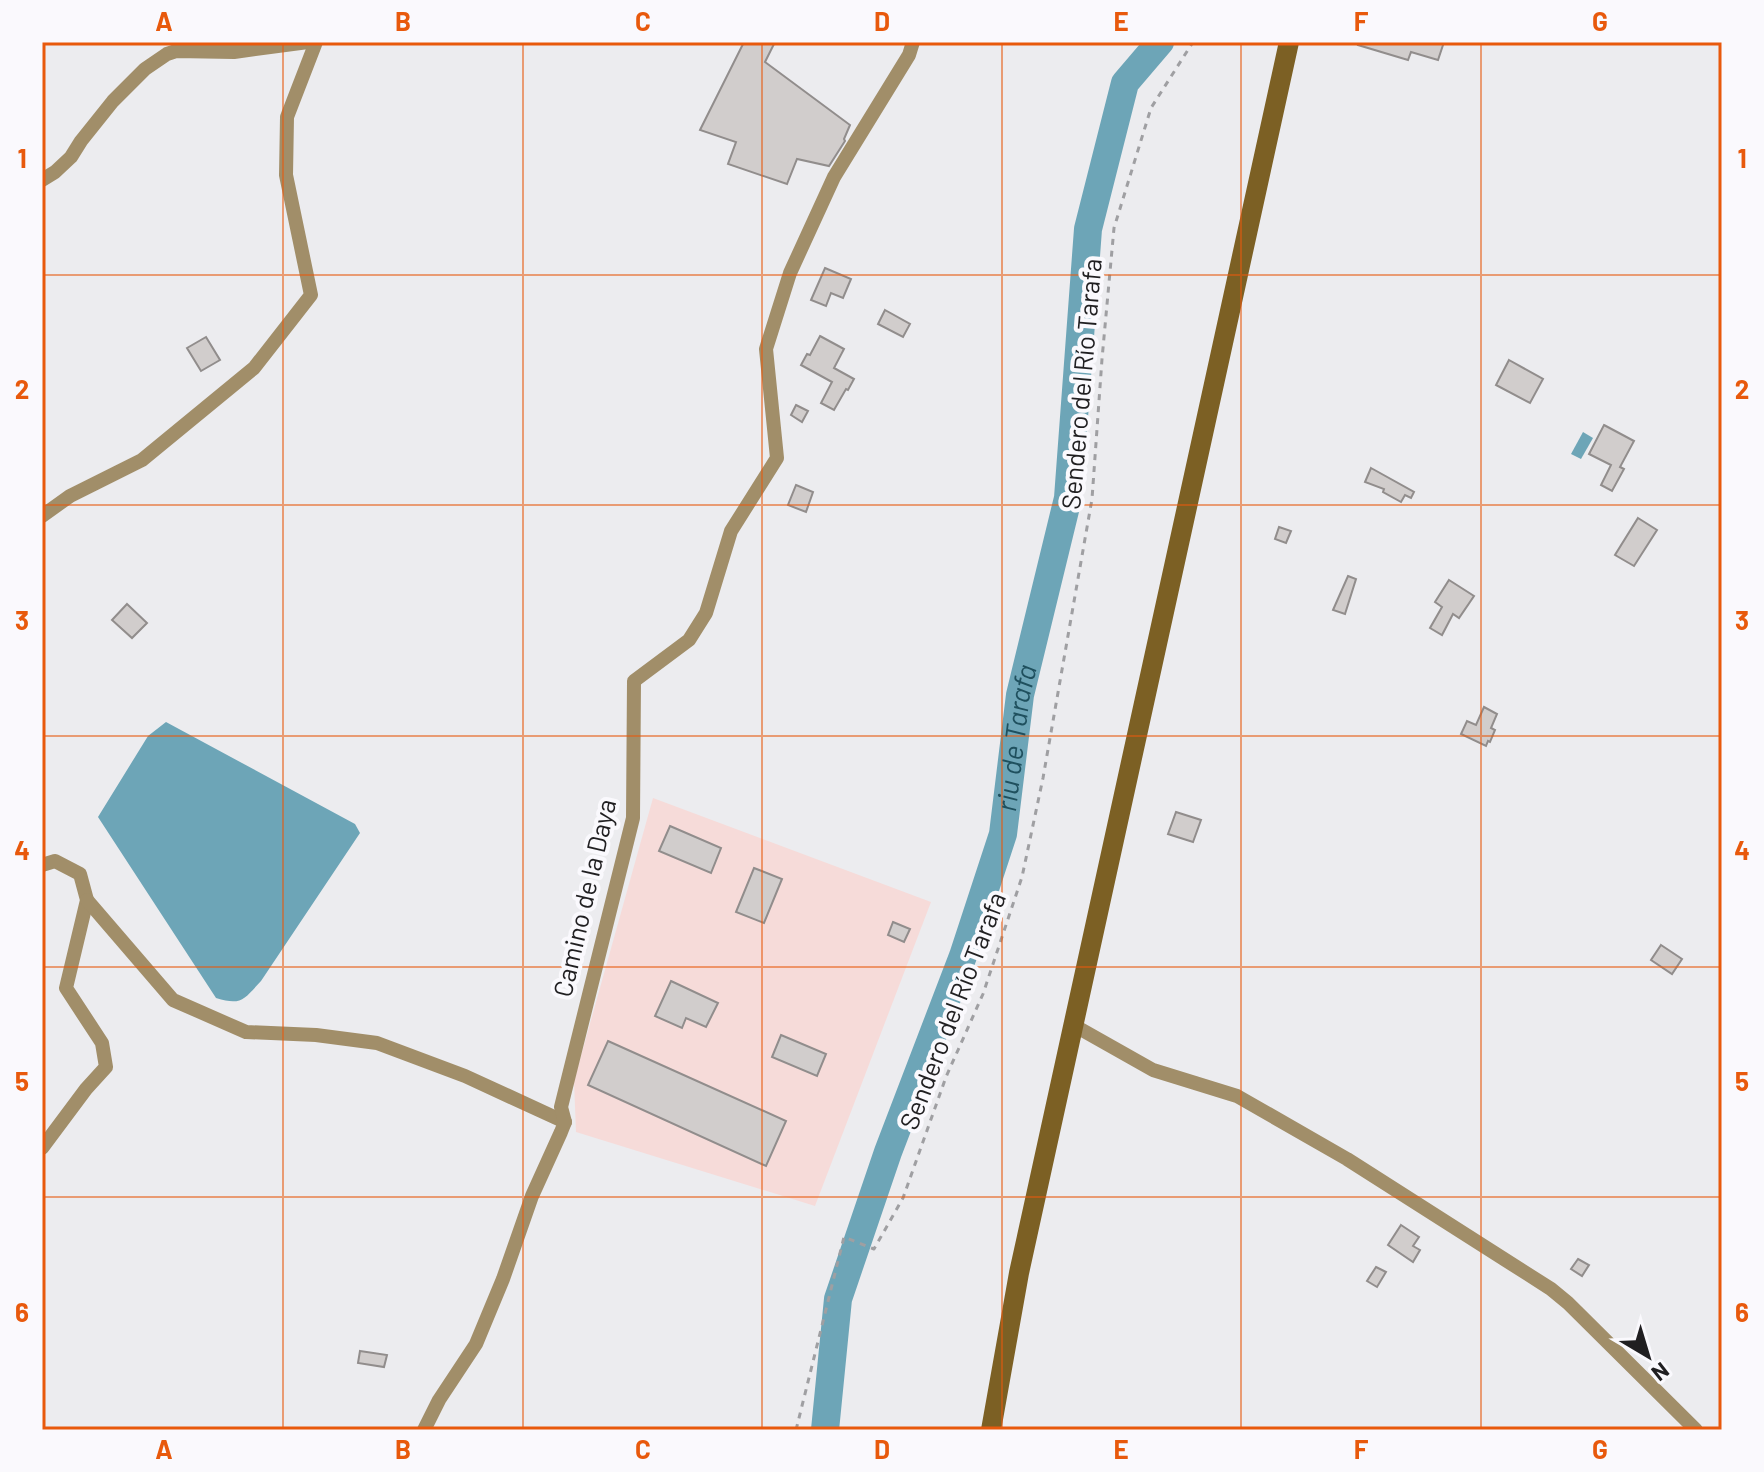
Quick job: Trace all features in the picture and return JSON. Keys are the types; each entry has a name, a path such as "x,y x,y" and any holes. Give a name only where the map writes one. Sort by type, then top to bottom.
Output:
{"main road":[{"path":"991,1430 1019,1273 1289,42"}],"street":[{"path":"42,180 71,157 113,101 145,69 167,54 176,51 234,52 308,42"},
{"path":"42,516 70,496 142,460 221,396 254,368 311,295 286,175 287,117 316,42"},
{"name":"Camino de la Daya","path":"424,1430 439,1400 476,1344 532,1196 565,1122 561,1107 633,818 634,681 689,640 706,613 731,531 777,458 766,349 790,273 834,177 909,55 913,42"},
{"path":"42,865 55,861 80,874 87,900 173,1000 246,1032 316,1035 377,1043 465,1076 565,1122"},
{"path":"42,1148 106,1067 102,1043 66,988 87,900"},
{"path":"1075,1026 1153,1070 1237,1096 1347,1159 1551,1289 1696,1430"}],"path":[{"name":"Sendero del Río Tarafa","path":"796,1430 844,1237 874,1249 903,1198 946,1077 983,994 1022,877 1043,778 1092,499 1114,228 1151,108 1193,42"}],"shaded area":[{"path":"653,798 931,902 815,1206 576,1132 574,1081"}],"water":[{"path":"1583,432 1593,438 1581,459 1571,454"},
{"path":"166,722 355,824 360,833 261,981 237,1001 216,998 98,817 148,736"}],"building":[{"path":"744,42 775,42 765,62 850,125 845,141 829,166 797,159 787,184 728,164 736,142 700,130"},
{"path":"1359,42 1444,42 1438,60 1411,52 1408,60 1358,45"},
{"path":"825,268 851,279 843,298 831,293 826,306 811,300"},
{"path":"885,310 910,324 903,337 878,324"},
{"path":"820,336 844,349 834,368 854,379 834,410 821,403 832,382 801,365"},
{"path":"206,337 220,360 201,371 187,348"},
{"path":"1509,360 1543,379 1530,403 1496,385"},
{"path":"796,405 808,411 802,422 791,415"},
{"path":"1604,425 1634,441 1612,491 1601,485 1611,465 1589,454"},
{"path":"1371,468 1414,492 1411,498 1405,495 1401,502 1383,492 1384,489 1365,482"},
{"path":"796,485 813,492 806,512 788,505"},
{"path":"1638,518 1657,530 1634,566 1615,555"},
{"path":"1279,527 1291,531 1286,543 1275,539"},
{"path":"1348,576 1356,579 1345,614 1333,610"},
{"path":"1449,580 1474,596 1459,618 1453,614 1442,635 1430,628 1442,607 1435,602"},
{"path":"127,604 147,623 132,638 112,620"},
{"path":"1484,707 1497,714 1491,728 1495,730 1486,746 1461,734 1467,721 1476,725"},
{"path":"1176,812 1201,820 1193,842 1168,834"},
{"path":"670,826 721,848 711,873 659,851"},
{"path":"754,868 782,879 764,923 736,912"},
{"path":"893,922 910,929 904,942 888,935"},
{"path":"1661,945 1682,959 1672,974 1651,960"},
{"path":"671,981 718,1003 706,1027 686,1018 682,1028 655,1016"},
{"path":"781,1035 826,1054 817,1076 772,1057"},
{"path":"608,1041 786,1121 766,1166 588,1085"},
{"path":"1401,1225 1419,1237 1413,1246 1420,1250 1413,1262 1388,1245"},
{"path":"1578,1259 1589,1265 1582,1276 1571,1269"},
{"path":"1376,1267 1386,1272 1377,1287 1367,1281"},
{"path":"360,1351 387,1355 384,1367 358,1363"}],"waterway":[{"name":"riu de Tarafa","path":"825,1430 838,1299 888,1152 963,956 1003,834 1020,695 1068,498 1088,229 1125,83 1160,42"}]}
